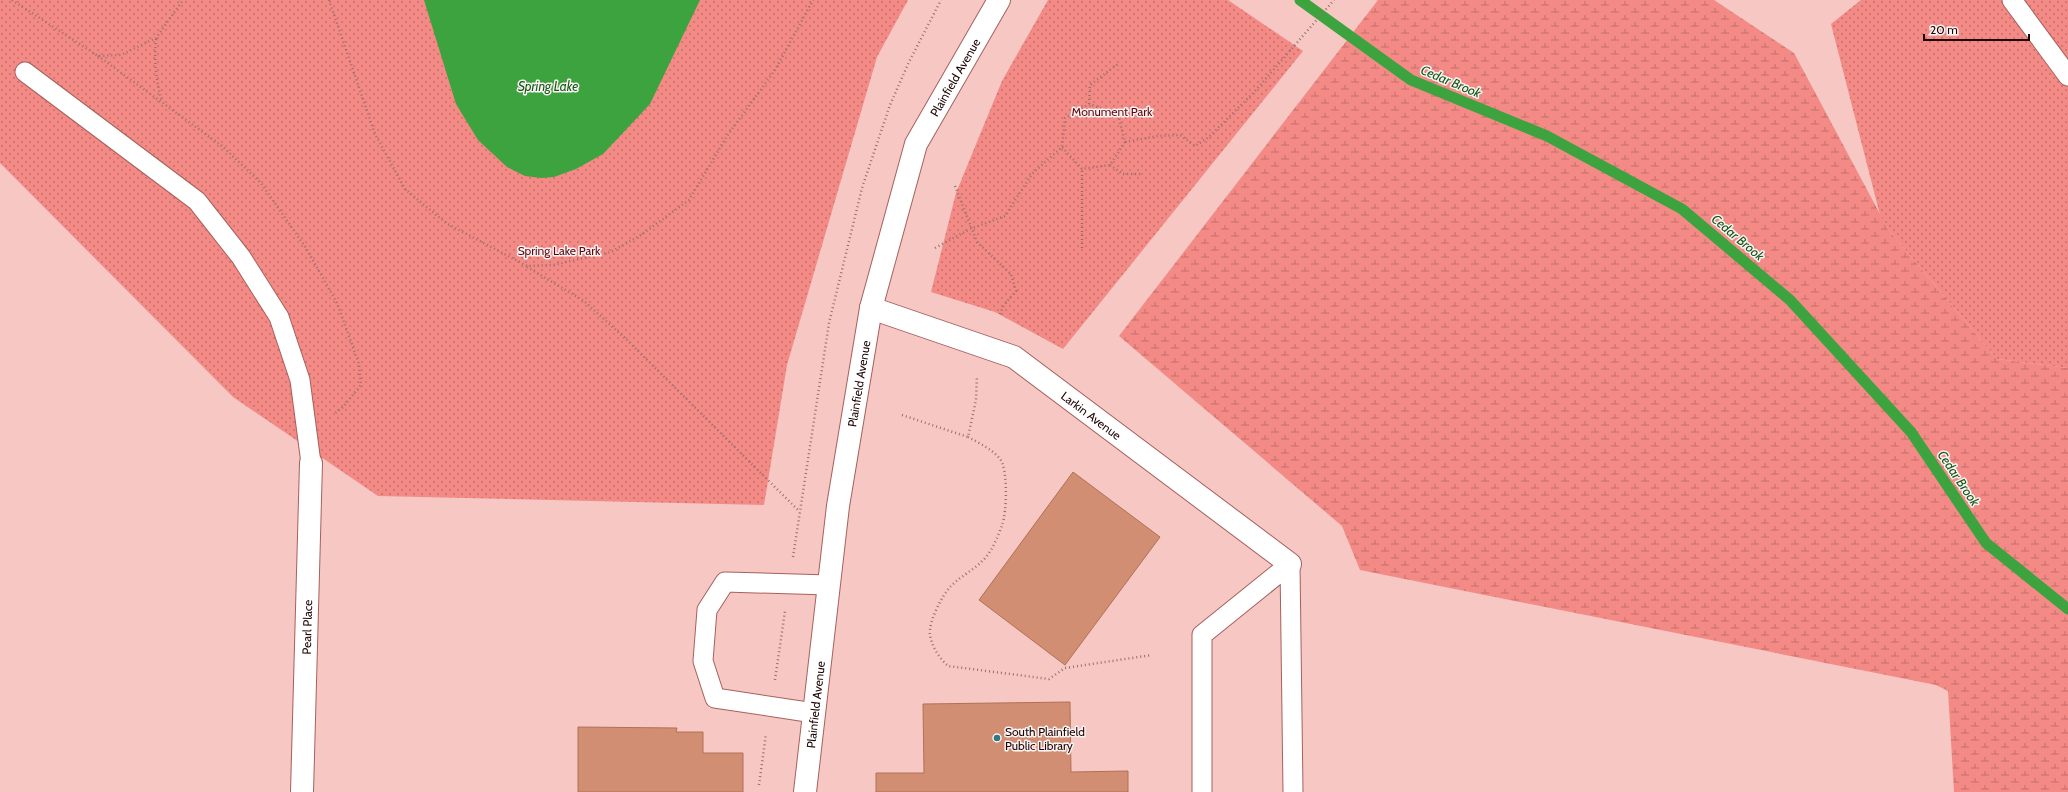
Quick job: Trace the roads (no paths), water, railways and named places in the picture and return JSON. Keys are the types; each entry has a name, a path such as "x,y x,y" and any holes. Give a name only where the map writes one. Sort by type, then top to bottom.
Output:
{"street":[{"name":"Plainfield Avenue","path":"805,792 838,506 871,308 916,144 999,0"},
{"name":"Larkin Avenue","path":"871,308 1014,357 1290,564"},
{"name":"Pearl Place","path":"302,792 311,463"}],"lane":[{"path":"2012,0 2068,76"},
{"path":"25,72 197,201 241,257 279,316 300,380 311,463"},
{"path":"1202,792 1202,635 1290,564"},
{"path":"1290,564 1293,792"},
{"path":"814,712 715,698 704,661 707,610 725,582 829,585"}],"water":[{"name":"Spring Lake","path":"424,0 700,0 650,104 603,154 576,169 554,177 541,178 525,176 507,167 478,140 456,104"}],"waterway":[{"name":"Cedar Brook","path":"1300,0 1411,80 1547,136 1682,209 1790,300 1911,432 1986,543 2068,609"}],"place":[{"name":"South Plainfield Public Library","path":"997,738"}],"park label":[{"name":"Monument Park","path":"1112,111"},
{"name":"Spring Lake Park","path":"559,250"}]}
